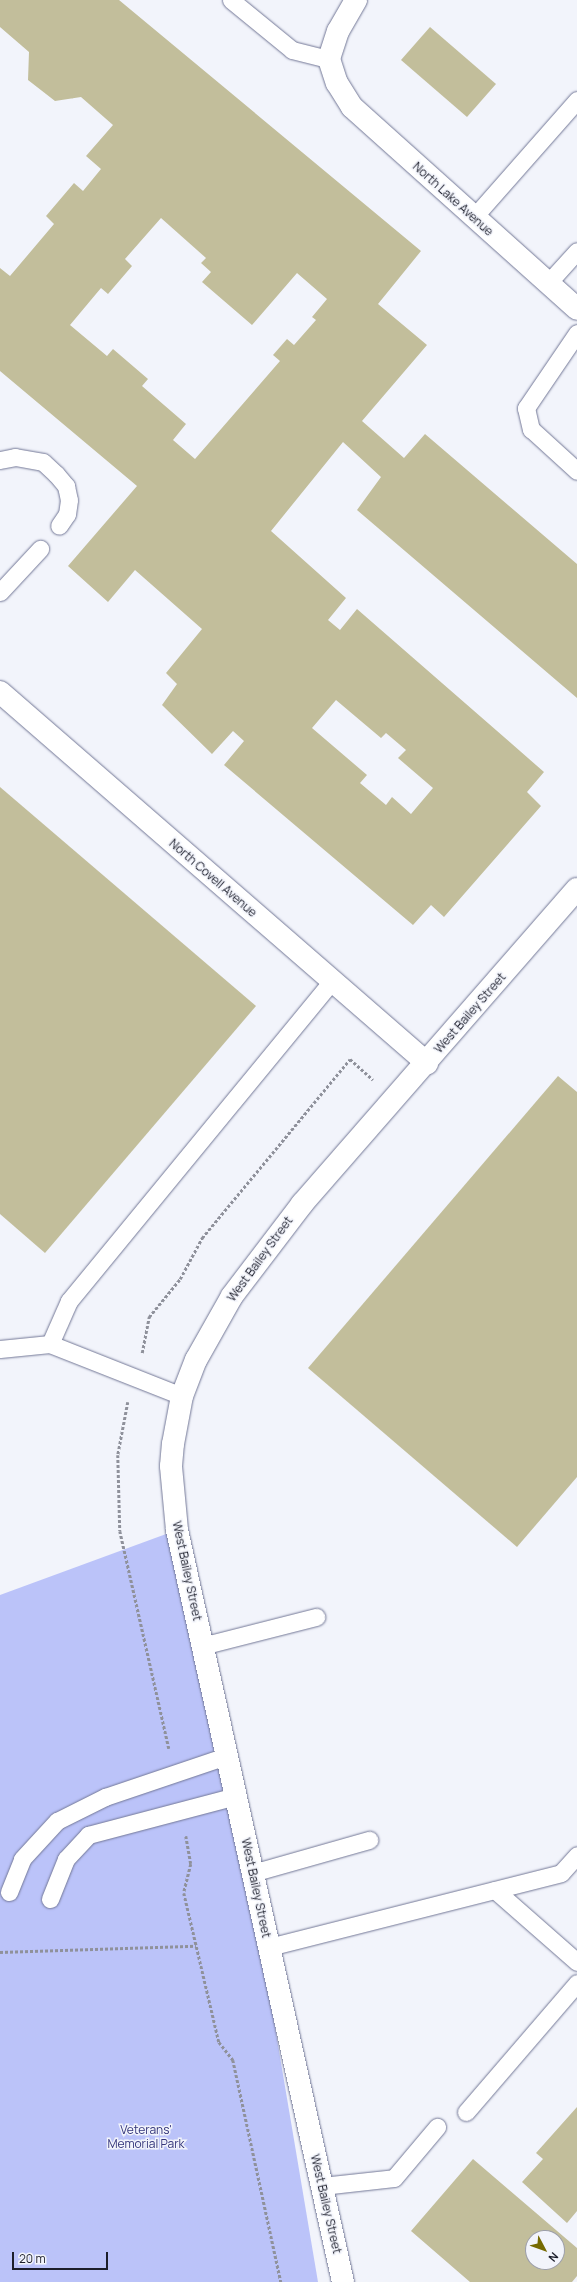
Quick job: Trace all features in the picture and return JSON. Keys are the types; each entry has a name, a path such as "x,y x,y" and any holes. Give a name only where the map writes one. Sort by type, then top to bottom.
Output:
{"street":[{"path":"330,59 338,31 356,0"},
{"name":"North Lake Avenue","path":"330,59 337,83 370,125 577,309"},
{"name":"North Covell Avenue","path":"0,692 427,1063"},
{"name":"West Bailey Street","path":"343,2282 177,1530 171,1466 182,1396 196,1360 232,1296 302,1204 427,1063 577,889"}],"lane":[{"path":"231,0 292,50 330,59"},
{"path":"474,217 577,100"},
{"path":"548,283 577,251"},
{"path":"577,333 526,408 531,429 577,471"},
{"path":"0,460 15,456 43,462 56,474 66,486 69,500 67,514 59,526"},
{"path":"0,592 40,549"},
{"path":"50,1344 69,1301 332,981"},
{"path":"0,1348 50,1344 182,1396"},
{"path":"202,1646 316,1617"},
{"path":"9,1892 22,1859 57,1821 105,1797 226,1756"},
{"path":"50,1898 66,1859 88,1835 236,1796"},
{"path":"252,1873 369,1840"},
{"path":"269,1947 561,1873 577,1855"},
{"path":"495,1890 577,1962"},
{"path":"466,2112 577,1983"},
{"path":"322,2186 394,2178 437,2127"}],"path":[{"path":"0,1952 196,1946"}],"green space":[{"name":"Veterans' Memorial Park","path":"177,1530 236,1796 318,2282 0,2282 0,1595"}],"building":[{"path":"0,0 119,0 421,251 378,304 427,345 362,421 404,458 425,434 577,564 577,698 357,510 381,477 343,442 271,531 346,598 328,620 340,630 357,609 544,772 527,792 541,806 444,917 431,905 413,925 224,765 244,741 233,731 212,754 162,705 177,684 166,673 202,629 135,570 108,602 68,566 137,486 0,371 0,268 10,276 54,224 46,216 74,183 83,191 101,169 86,156 113,125 81,97 55,101 28,80 29,52 0,27","holes":["161,218 206,258 201,263 211,272 202,282 252,325 297,273 327,299 312,317 316,320 294,345 287,339 273,355 280,361 195,459 173,440 186,424 142,386 148,379 113,349 107,356 70,325 101,288 108,294 132,266 125,259","336,700 381,738 386,733 406,750 398,758 433,788 411,814 392,797 386,805 360,783 367,775 312,728"]},
{"path":"430,27 496,84 467,117 401,60"},
{"path":"0,787 256,1006 45,1253 0,1214"},
{"path":"558,1076 577,1092 577,1477 517,1547 308,1368"},
{"path":"577,2107 577,2211 567,2223 522,2182 543,2159 536,2153"},
{"path":"473,2159 556,2230 525,2230 525,2270 565,2270 565,2238 577,2248 577,2276 572,2282 470,2282 411,2231"}]}
